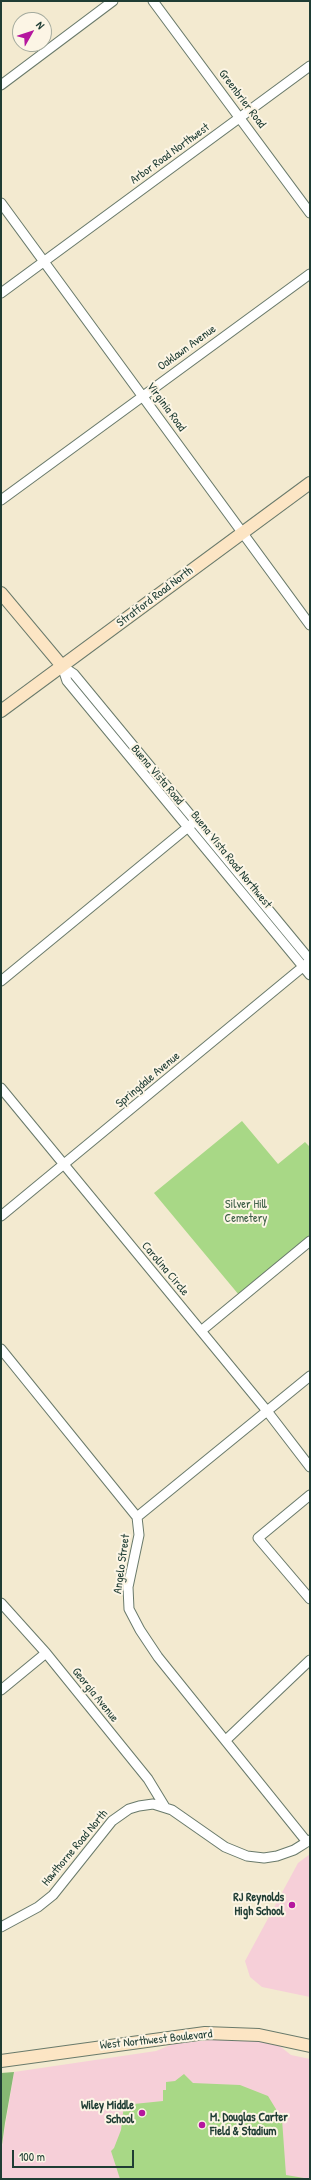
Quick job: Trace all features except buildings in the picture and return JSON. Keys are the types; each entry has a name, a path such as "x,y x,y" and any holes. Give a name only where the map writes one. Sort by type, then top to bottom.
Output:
{"main road":[{"name":"Stratford Road North","path":"1,711 310,483"},
{"name":"Buena Vista Road","path":"1,593 62,666"},
{"name":"West Northwest Boulevard","path":"1,2061 166,2037 206,2033 259,2035 310,2046"}],"street":[{"path":"1,84 113,1"},
{"name":"Greenbrier Road","path":"153,1 310,213"},
{"name":"Arbor Road Northwest","path":"1,293 310,66"},
{"name":"Virginia Road","path":"1,204 310,625"},
{"name":"Oaklawn Avenue","path":"1,500 310,274"},
{"name":"Buena Vista Road","path":"62,666 74,674 192,824 308,963"},
{"path":"1,981 192,824"},
{"path":"308,963 310,975"},
{"name":"Springdale Avenue","path":"1,1216 308,963"},
{"name":"Carolina Circle","path":"1,1088 267,1411 310,1467"},
{"path":"201,1331 310,1241"},
{"path":"1,1349 137,1517 310,1376"},
{"path":"310,1495 258,1538 310,1599"},
{"name":"Angelo Street","path":"137,1517 139,1534 128,1587 129,1609 158,1657 308,1841"},
{"name":"Georgia Avenue","path":"1,1603 46,1653 148,1779 165,1807"},
{"path":"1,1690 46,1653"},
{"path":"226,1740 310,1660"},
{"name":"Hawthorne Road North","path":"1,1927 34,1909 52,1895 104,1829 117,1816 139,1806 153,1804 165,1807 179,1814 225,1847 247,1856 264,1858 277,1856 308,1841"},
{"path":"1,1918 12,1920"}],"shaded area":[{"name":"RJ Reynolds High School","path":"310,1854 310,1997 262,1987 250,1977 245,1961 298,1863"},
{"name":"Wiley Middle School","path":"219,2039 255,2040 276,2043 291,2055 310,2059 310,2179 1,2179 1,2152 14,2072 156,2051 173,2044"}],"green space":[{"name":"Silver Hill Cemetery","path":"242,1121 278,1164 305,1142 310,1147 310,1236 239,1295 154,1193"},
{"path":"14,2072 5,2123 1,2152 1,2073"},
{"name":"M. Douglas Carter Field & Stadium","path":"184,2074 193,2083 240,2085 268,2096 282,2119 286,2175 310,2179 120,2179 111,2151 114,2148 121,2130 124,2105 163,2101 163,2090 166,2090 166,2082 175,2081"}],"place":[{"name":"RJ Reynolds High School","path":"292,1905"},
{"name":"Wiley Middle School","path":"142,2113"},
{"name":"M. Douglas Carter Field & Stadium","path":"202,2125"}]}
